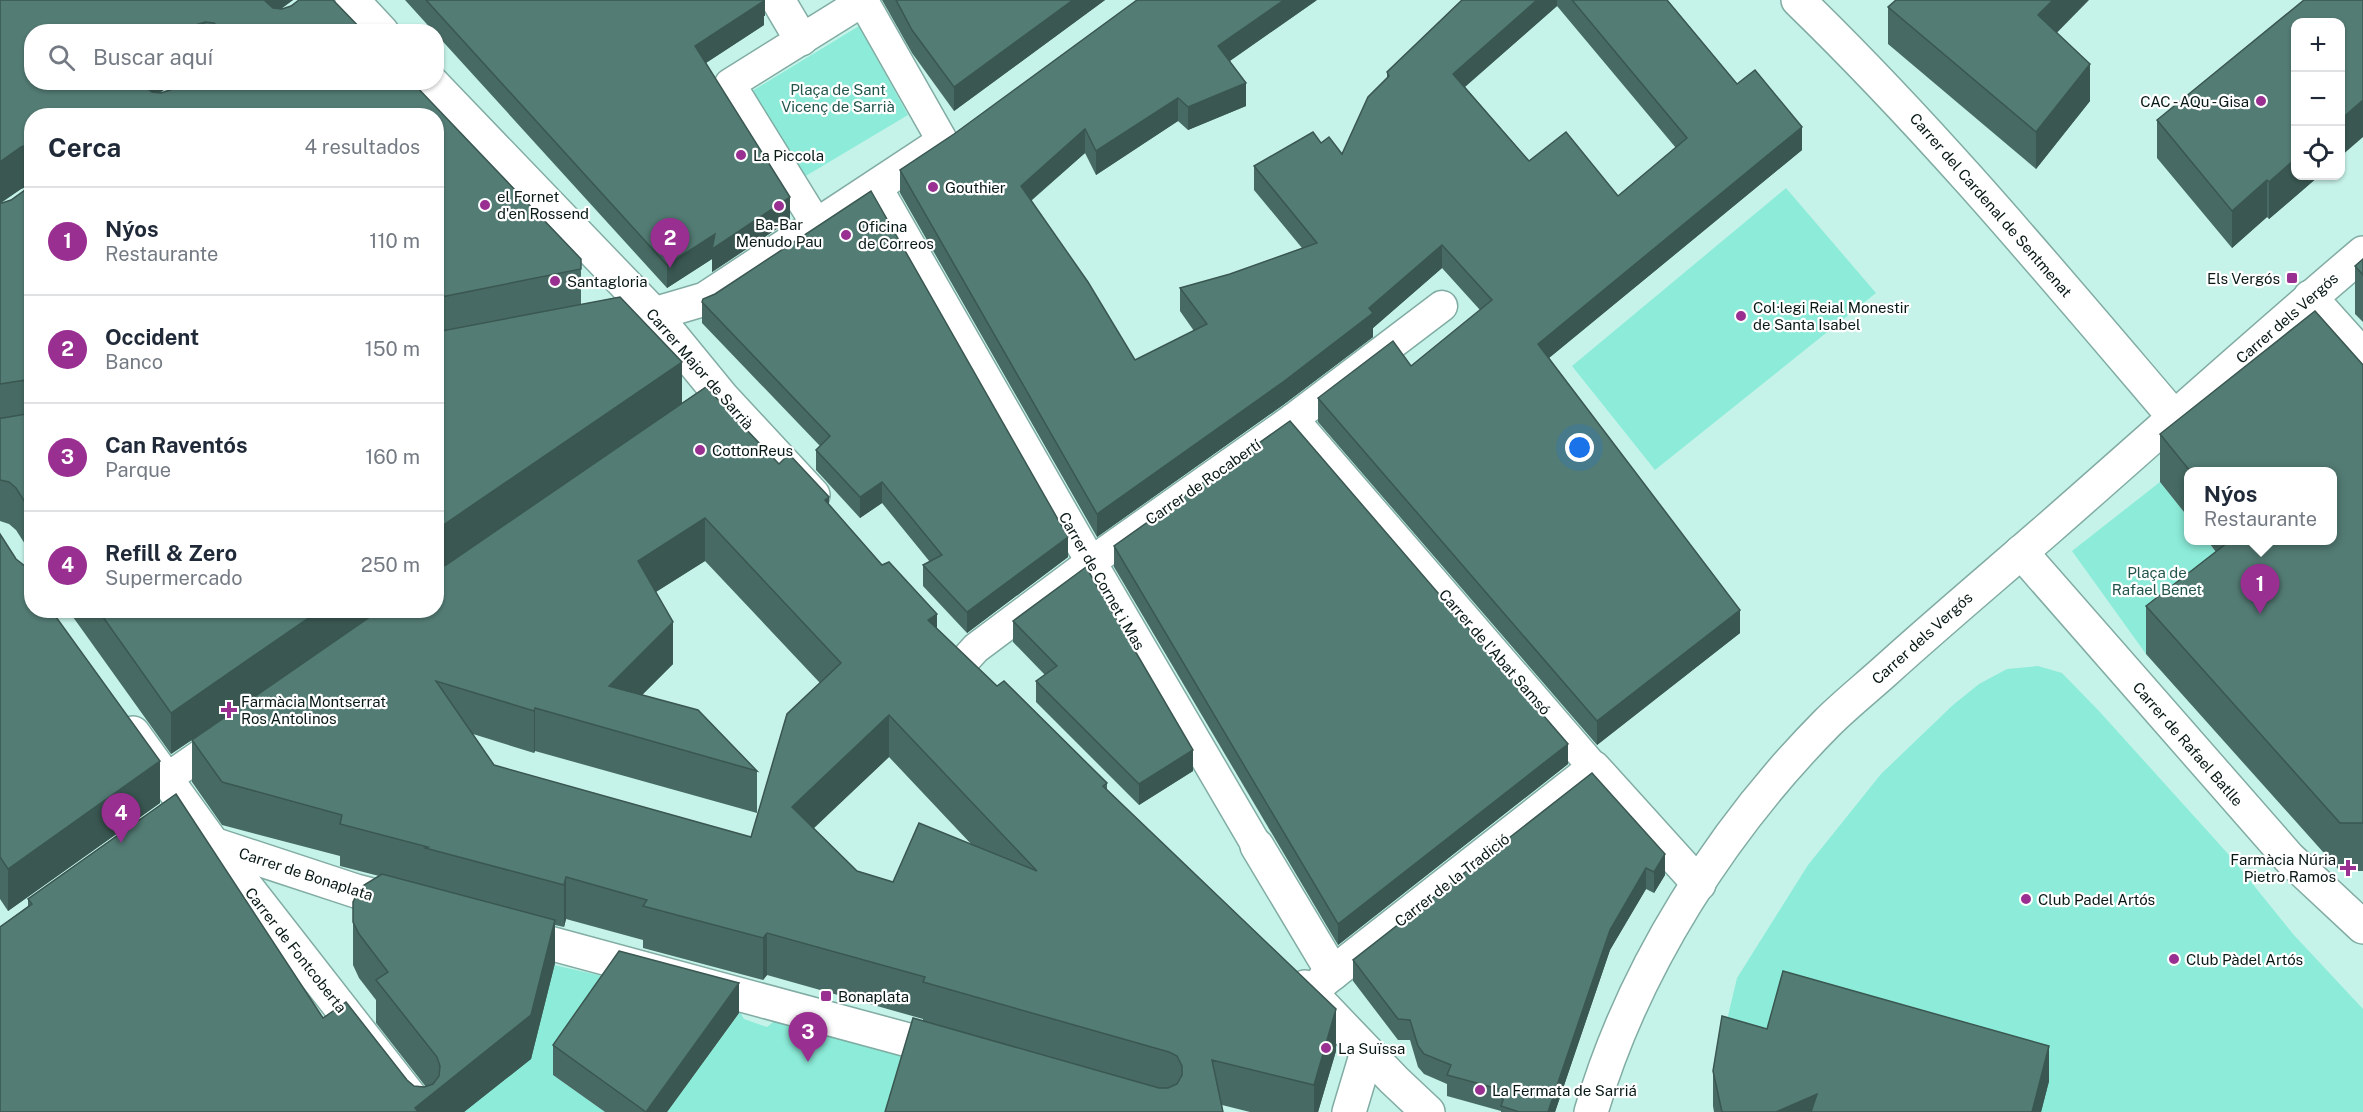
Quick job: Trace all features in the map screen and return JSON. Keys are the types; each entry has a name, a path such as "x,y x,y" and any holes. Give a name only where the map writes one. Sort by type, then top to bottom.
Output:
{"street":[{"path":"352,0 374,24"},
{"path":"778,0 801,39"},
{"name":"Carrer del Cardenal de Sentmenat","path":"1798,0 1917,119 2175,418"},
{"path":"817,225 730,84 862,2 943,142"},
{"name":"Carrer Major de Sarrià","path":"438,90 640,316 712,403 836,519"},
{"path":"640,316 705,299 971,122"},
{"name":"Carrer de Cornet i Mas","path":"876,186 1257,846 1322,983"},
{"name":"Carrer dels Vergós","path":"1591,1112 1604,1068 1637,992 1699,884 1742,822 1790,763 1828,722 2310,297 2363,253"},
{"path":"2310,297 2363,356"},
{"name":"Carrer de Rocabertí","path":"958,650 976,648 1091,562 1293,419 1442,306"},
{"name":"Carrer de l'Abat Samsó","path":"1293,419 1594,768 1699,884"},
{"name":"Carrer de Rafael Batlle","path":"2021,552 2289,858 2363,927"},
{"path":"958,650 990,684"},
{"path":"115,709 213,844"},
{"path":"166,779 246,723"},
{"name":"Carrer de la Tradició","path":"1322,983 1594,768"},
{"path":"158,827 186,807"},
{"name":"Carrer de Bonaplata","path":"213,844 356,891 435,912"},
{"name":"Carrer de Fontcoberta","path":"213,844 422,1112"},
{"path":"481,924 981,1060"},
{"path":"1286,970 1322,983 1366,1052 1428,1112"},
{"path":"1349,1112 1366,1052"}],"green space":[{"name":"Plaça de Sant Vicenç de Sarrià","path":"859,26 908,115 804,177 752,91"},
{"path":"1786,188 1876,293 1655,470 1572,366"},
{"name":"Plaça de Rafael Benet","path":"2160,482 2184,512 2184,545 2210,545 2240,582 2146,654 2072,551"},
{"name":"Club Padel Artós","path":"2038,666 2062,673 2099,711 2230,856 2293,934 2363,1009 2363,1112 1928,1112 1723,1037 1737,978 1808,865 1881,774 1953,705 1979,684 2007,669"},
{"path":"554,965 620,980 553,1075 605,1112 464,1112 530,1059"},
{"path":"740,1012 744,1019 767,1027 778,1018 913,1057 898,1112 667,1112"}],"building":[{"path":"0,0 264,0 273,8 282,9 299,0 333,0 356,24 215,24 205,22 199,24 24,24 24,90 149,90 161,93 170,90 420,90 437,108 24,108 24,146 0,162"},
{"path":"426,0 763,0 695,46 790,197 712,249 715,234 667,265"},
{"path":"896,0 1073,0 954,87 912,30"},
{"path":"1137,0 1284,0 1218,46 1246,83 1188,107 1178,98 1096,151 1085,129 1021,186 1088,282 1135,360 1207,324 1180,288 1230,274 1317,243 1254,166 1313,132 1321,143 1329,137 1342,154 1368,97 1389,76 1387,72 1462,0 1537,0 1453,74 1529,161 1566,132 1618,196 1687,138 1572,0 1667,0 1737,84 1755,70 1802,127 1538,344 1740,610 1597,721 1318,398 1393,341 1411,366 1492,300 1442,245 1369,308 1373,313 1283,382 1097,514 900,170 954,134"},
{"path":"1896,0 2053,0 2038,15 2090,64 2036,132 1888,7"},
{"path":"2304,0 2363,0 2363,100 2345,116 2345,18 2291,18 2291,163 2232,211 2157,120"},
{"path":"444,116 581,259 581,269 444,296"},
{"path":"24,191 24,380 0,384 0,203 11,200"},
{"path":"871,191 1068,537 967,612 923,565 942,555 882,482 860,497 816,450 830,436 702,302 703,299 715,294"},
{"path":"2363,259 2363,275 2355,266"},
{"path":"620,297 682,362 444,525 444,330"},
{"path":"2315,311 2363,365 2363,823 2340,823 2146,606 2225,545 2337,545 2337,467 2187,467 2160,434"},
{"path":"706,387 779,464 789,454 829,497 825,500 882,565 889,562 937,614 928,620 997,686 1004,681 1107,783 1103,786 1336,1009 1314,1085 1212,1060 1223,1112 885,1112 913,1018 1159,1088 1168,1088 1177,1084 1182,1075 1182,1066 1177,1056 1169,1052 923,982 925,977 767,933 763,938 643,906 647,900 566,877 564,885 425,848 428,847 340,824 342,815 222,782 192,740 368,618 444,618 444,566","holes":["705,518 841,663 787,714 751,837 494,765 436,681 534,711 535,708 757,771 698,710 609,686 673,622 638,561","889,715 1037,871 919,823 893,882 857,871 792,807"]},
{"path":"24,414 24,500 9,482 0,480 0,418"},
{"path":"1290,421 1568,744 1338,924 1114,546"},
{"path":"0,534 16,559 24,565 24,618 57,618 160,761 8,869 0,857"},
{"path":"1086,567 1193,750 1139,784 1036,681 1057,666 1013,621"},
{"path":"104,618 308,618 171,713"},
{"path":"1592,773 1665,854 1654,872 1646,868 1610,930 1548,1112 1519,1112 1501,1106 1506,1091 1447,1075 1451,1065 1424,1054 1418,1046 1410,1020 1398,1019 1353,960"},
{"path":"176,794 323,1018 346,1002 414,1086 424,1087 433,1084 439,1076 440,1066 437,1057 376,980 388,972 359,934 353,922 353,902 358,892 364,885 382,874 555,920 531,1015 415,1108 418,1112 0,1112 0,927 32,904 28,899"},
{"path":"619,951 739,983 646,1112 553,1045"},
{"path":"1783,971 2049,1046 2032,1112 1811,1112 1817,1094 1776,1112 1722,1112 1713,1071 1722,1016 1767,1029"}],"place":[{"name":"CAC - AQu - Gisa","path":"2261,101"},
{"name":"La Piccola","path":"741,155"},
{"name":"Gouthier","path":"933,187"},
{"name":"el Fornet d'en Rossend","path":"485,205"},
{"name":"Ba-Bar Menudo Pau","path":"779,206"},
{"name":"Oficina de Correos","path":"846,235"},
{"name":"Occident","path":"670,268"},
{"name":"Els Vergós","path":"2292,278"},
{"name":"Santagloria","path":"555,281"},
{"name":"Col·legi Reial Monestir de Santa Isabel","path":"1741,316"},
{"name":"CottonReus","path":"700,450"},
{"name":"Nýos","path":"2260,614"},
{"name":"Farmàcia Montserrat Ros Antolinos","path":"229,710"},
{"name":"Refill & Zero","path":"121,843"},
{"name":"Farmàcia Núria Pietro Ramos","path":"2348,868"},
{"name":"Club Padel Artós","path":"2026,899"},
{"name":"Club Pàdel Artós","path":"2174,959"},
{"name":"Bonaplata","path":"826,996"},
{"name":"La Suïssa","path":"1326,1048"},
{"name":"Can Raventós","path":"808,1062"},
{"name":"La Fermata de Sarriá","path":"1480,1090"}]}
